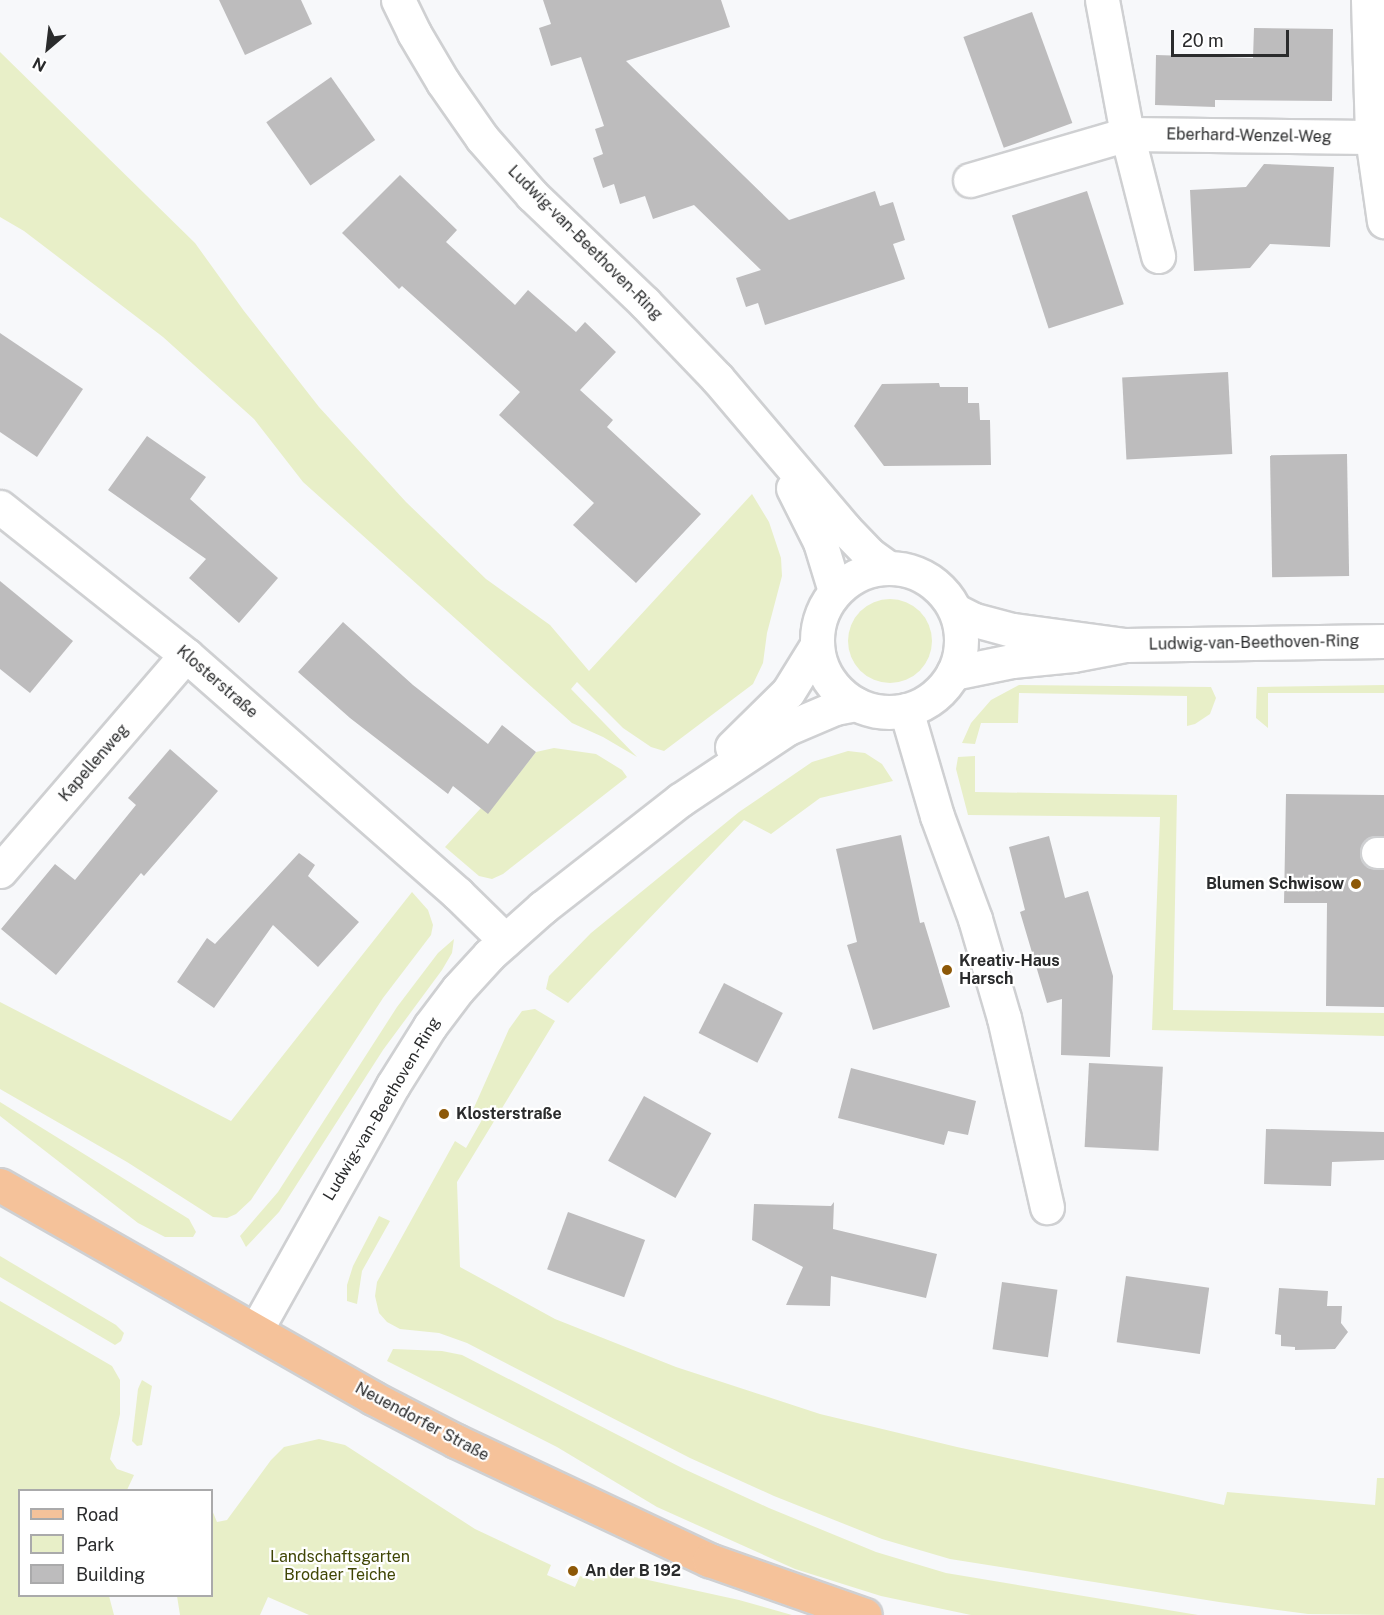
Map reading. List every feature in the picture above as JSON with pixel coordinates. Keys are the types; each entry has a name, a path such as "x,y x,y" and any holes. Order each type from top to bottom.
{"main road":[{"name":"Neuendorfer Straße","path":"0,1185 373,1398 578,1501 745,1575 865,1615"}],"street":[{"name":"Ludwig-van-Beethoven-Ring","path":"398,0 437,72 482,138 532,195 645,303 717,378 844,528 869,554 888,568"},
{"path":"1102,0 1127,134 1158,256"},
{"path":"1368,0 1372,137 1384,221"},
{"name":"Eberhard-Wenzel-Weg","path":"970,180 1127,134 1372,137"},
{"name":"Ludwig-van-Beethoven-Ring","path":"771,443 820,542 835,591"},
{"name":"Klosterstraße","path":"0,507 186,655 458,894 505,940"},
{"name":"Ludwig-van-Beethoven-Ring","path":"680,800 788,692 817,645 822,613 835,591 854,576 888,568 902,568 928,579 941,589 956,611 961,648 953,673 929,700 906,710 876,711 856,704 845,697 826,675 817,645"},
{"name":"Ludwig-van-Beethoven-Ring","path":"956,611 974,620 1012,630 1125,645 1384,641"},
{"name":"Ludwig-van-Beethoven-Ring","path":"953,673 1012,661 1073,655 1125,645"},
{"name":"Kapellenweg","path":"0,871 186,655"},
{"name":"Ludwig-van-Beethoven-Ring","path":"256,1330 353,1154 430,1026 458,989 505,940 543,907 680,800 788,728 835,708 856,704"},
{"path":"906,710 937,816 975,919 1004,1018 1047,1207"}],"green space":[{"path":"0,52 195,243 244,311 319,407 406,502 486,579 550,625 589,671 752,494 769,522 781,558 782,576 767,633 763,663 753,684 664,751 651,747 623,728 577,682 571,689 637,757 603,737 572,723 303,482 254,419 163,337 24,231 0,217"},
{"path":"890,599 906,602 920,611 929,625 932,641 929,657 920,671 906,680 890,683 874,680 860,671 851,657 848,641 851,625 860,611 874,602"},
{"path":"1019,685 1211,687 1216,698 1210,714 1195,724 1187,726 1187,696 1019,693 1018,723 981,723 975,744 962,743 971,723 991,700"},
{"path":"1384,685 1384,693 1268,693 1268,728 1256,718 1257,687"},
{"path":"554,748 596,754 622,770 627,777 503,874 492,879 479,876 445,847 481,808 488,813 536,752"},
{"path":"848,751 865,753 882,764 893,781 820,798 771,834 744,820 568,1003 546,989 549,976 591,933 739,812 812,762"},
{"path":"975,756 975,792 1177,795 1173,1010 1384,1013 1384,1036 1152,1030 1160,817 968,815 956,769 958,757"},
{"path":"412,892 428,910 433,925 431,935 383,998 251,1200 236,1214 227,1218 213,1217 127,1162 0,1089 0,1002 231,1121"},
{"path":"454,939 452,953 442,970 383,1050 279,1212 246,1247 240,1236 278,1192 397,1007 438,953"},
{"path":"535,1009 555,1021 457,1182 460,1267 555,1319 676,1367 820,1414 957,1447 1224,1505 1227,1492 1375,1505 1377,1478 1384,1478 1384,1615 1308,1614 950,1559 882,1539 774,1496 690,1458 467,1343 439,1333 400,1329 387,1322 379,1313 375,1296 377,1282 455,1141 466,1148 483,1118 472,1112 509,1029 522,1011"},
{"path":"0,1102 189,1219 196,1232 193,1237 165,1237 138,1223 0,1116"},
{"path":"379,1216 390,1221 362,1271 357,1304 347,1301 347,1285 353,1266"},
{"path":"0,1256 116,1325 124,1333 121,1341 115,1345 0,1277"},
{"path":"0,1301 112,1366 120,1380 120,1414 110,1459 117,1469 134,1475 127,1489 18,1489 18,1597 109,1597 114,1615 0,1615"},
{"path":"393,1349 442,1351 462,1355 684,1469 769,1508 876,1552 946,1573 1198,1615 971,1615 881,1596 795,1569 657,1507 557,1447 387,1361"},
{"path":"142,1380 152,1386 142,1445 137,1446 132,1441 138,1389"},
{"name":"Landschaftsgarten Brodaer Teiche","path":"319,1439 345,1445 475,1529 551,1565 547,1575 575,1587 580,1576 594,1581 598,1569 739,1600 792,1615 309,1615 268,1597 260,1615 180,1615 177,1597 213,1597 213,1512 217,1522 227,1520 271,1460 284,1447"}],"building":[{"path":"219,0 301,0 312,24 245,55"},
{"path":"543,0 721,0 730,27 626,61 789,220 875,191 880,206 893,202 905,240 893,244 905,279 765,325 758,303 746,307 736,278 761,270 694,205 653,219 645,196 620,204 614,184 603,188 593,158 603,154 595,129 604,126 581,57 551,66 539,28 551,24"},
{"path":"1032,12 1072,123 1004,148 963,37"},
{"path":"1254,28 1333,29 1332,101 1215,100 1215,107 1155,105 1156,55 1253,58"},
{"path":"331,77 375,140 310,185 266,122"},
{"path":"1264,164 1334,167 1330,247 1270,244 1250,268 1194,271 1190,190 1246,187"},
{"path":"400,175 457,230 446,242 515,305 528,290 576,332 585,322 616,352 580,390 613,420 607,427 701,514 636,583 573,525 594,503 499,415 520,392 402,286 399,289 342,233"},
{"path":"1087,191 1124,304 1049,329 1012,215"},
{"path":"0,333 83,389 37,457 0,432"},
{"path":"1228,372 1232,454 1126,459 1122,378"},
{"path":"939,383 940,387 968,387 968,403 979,403 980,420 990,420 991,465 884,466 854,426 882,384"},
{"path":"147,436 206,477 190,499 278,578 239,623 189,578 206,559 108,490"},
{"path":"1347,454 1349,576 1272,577 1270,455"},
{"path":"0,581 73,641 30,693 0,669"},
{"path":"343,622 413,685 488,744 502,725 536,752 488,814 453,786 448,794 350,718 298,672"},
{"path":"170,749 218,791 144,876 141,873 56,975 1,929 55,864 75,880 136,805 128,798"},
{"path":"1286,794 1384,795 1384,836 1368,838 1360,852 1362,861 1368,868 1384,870 1384,1007 1326,1006 1327,903 1284,903"},
{"path":"901,835 920,923 924,922 950,1007 873,1030 847,945 857,942 836,849"},
{"path":"1049,836 1065,898 1088,891 1113,976 1110,1057 1061,1055 1062,999 1047,1003 1020,912 1025,910 1009,847"},
{"path":"299,853 315,865 308,876 359,922 318,967 273,925 214,1008 177,982 207,938 215,944"},
{"path":"724,983 783,1013 757,1063 699,1033"},
{"path":"1089,1063 1163,1067 1159,1151 1085,1147"},
{"path":"851,1068 976,1101 968,1135 948,1131 944,1145 838,1118"},
{"path":"644,1096 711,1133 675,1198 608,1161"},
{"path":"1266,1129 1384,1132 1384,1160 1332,1162 1331,1186 1264,1184"},
{"path":"834,1202 833,1229 937,1254 926,1298 831,1276 830,1306 786,1305 803,1267 752,1240 754,1204 831,1206"},
{"path":"568,1212 645,1240 624,1297 547,1269"},
{"path":"1126,1276 1209,1288 1200,1354 1117,1342"},
{"path":"1002,1282 1057,1290 1048,1357 993,1349"},
{"path":"1279,1288 1328,1291 1327,1306 1342,1306 1341,1323 1348,1332 1335,1349 1295,1350 1295,1347 1281,1346 1281,1335 1275,1334"}],"place":[{"name":"Blumen Schwisow","path":"1356,884"},
{"name":"Kreativ-Haus Harsch","path":"947,970"},
{"name":"Klosterstraße","path":"444,1114"},
{"name":"An der B 192","path":"573,1571"}]}
